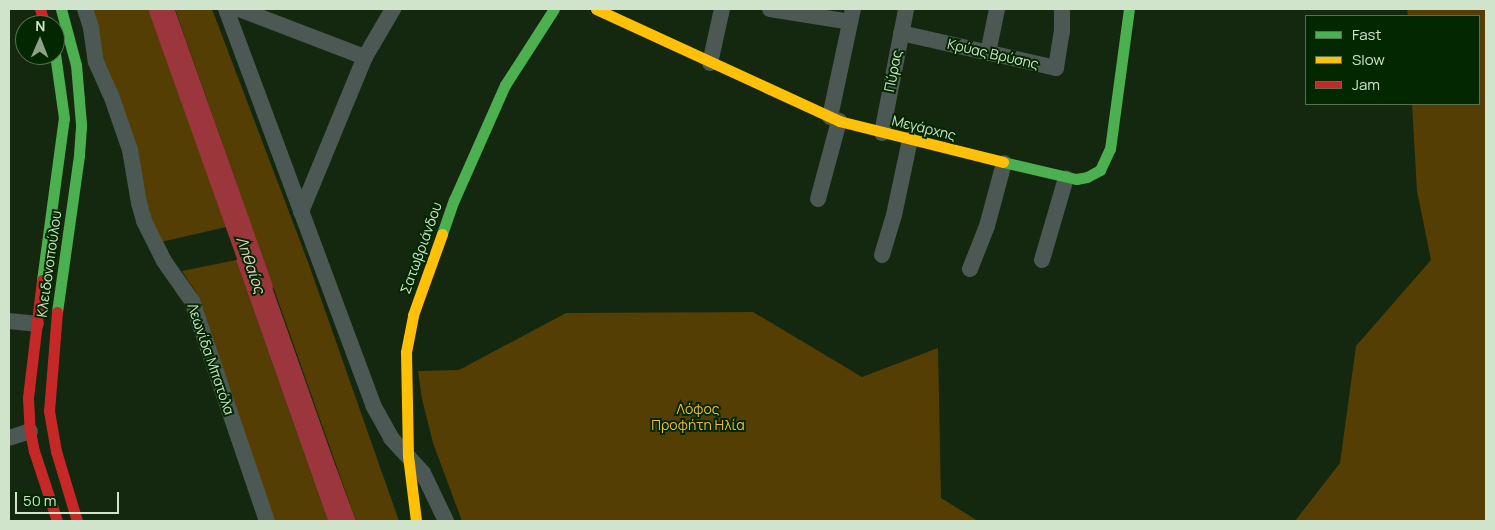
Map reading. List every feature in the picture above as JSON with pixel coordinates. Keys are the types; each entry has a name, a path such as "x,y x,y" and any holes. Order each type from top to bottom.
{"street":[{"name":"Κλειδονοπούλου","path":"61,9 76,65 80,131 52,350 49,411 56,451 78,521"},
{"name":"Λεωνίδα Μπατόλα","path":"85,9 92,28 96,62 111,95 130,150 139,203 144,220 164,261 192,301 267,521"},
{"path":"226,9 373,405 385,430 427,480 446,521"},
{"path":"239,9 365,56"},
{"path":"301,212 365,56 393,9"},
{"name":"Σατωβριάνδου","path":"416,521 408,456 406,352 413,315 454,200 486,125 505,85 554,9"},
{"name":"Μεγάρχης","path":"596,9 835,119 882,133 1066,178 1087,178 1100,170 1106,160 1114,131 1118,82 1129,9"},
{"path":"710,63 722,9"},
{"path":"770,9 851,15 835,119 818,199"},
{"name":"Πύρας","path":"882,133 906,9"},
{"path":"988,53 997,9"},
{"name":"Κρύας Βρύσης","path":"901,34 1056,68 1063,26 1062,9"},
{"name":"Κλειδονοπούλου","path":"57,65 64,118 47,257 36,324 28,398 30,431 57,521"},
{"path":"882,255 894,215 910,140"},
{"path":"970,269 987,226 1004,163"},
{"path":"1042,260 1066,178"},
{"path":"9,321 36,324"},
{"path":"9,438 30,431"}],"green space":[{"path":"89,9 149,9 196,136 226,227 161,242 149,222 103,67"},
{"path":"175,9 212,9 308,262 399,521 356,521"},
{"path":"1407,9 1486,9 1486,521 1295,521 1340,463 1356,346 1431,260 1417,191 1412,105 1480,105 1480,15 1408,15"},
{"path":"236,260 328,521 273,521 196,292 182,271"},
{"name":"Λόφος Προφήτη Ηλία","path":"753,312 862,377 938,348 941,498 978,521 462,521 433,443 422,399 418,371 459,370 566,313"}],"water":[{"name":"Ληθαίος","path":"260,253 356,521 328,521 236,260"}],"waterway":[{"name":"Ληθαίος","path":"161,9 260,287"}],"traffic: fast":[{"path":"57,312 79,155 81,124 76,65 61,9"},
{"path":"442,234 454,200 505,85 554,9"},
{"path":"1003,162 1076,179 1087,177 1100,170 1110,149 1129,9"},
{"path":"42,280 64,118 57,65"}],"traffic: slow":[{"path":"596,9 839,121 1003,162"},
{"path":"416,521 408,456 406,352 413,315 442,234"}],"traffic: jam":[{"path":"40,9 42,15"},
{"path":"42,280 28,398 30,431 34,451 57,521"},
{"path":"57,312 49,411 56,451 77,521"}]}
